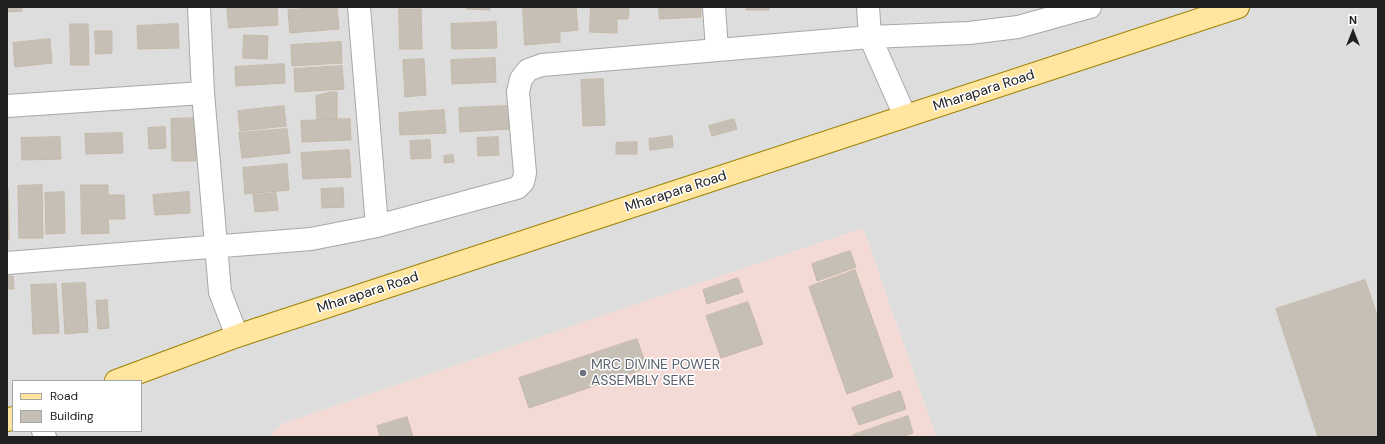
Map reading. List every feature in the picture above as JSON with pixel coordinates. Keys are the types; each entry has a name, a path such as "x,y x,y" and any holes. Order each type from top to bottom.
{"main road":[{"name":"Mharapara Road","path":"119,380 237,336 1238,7"}],"street":[{"path":"199,7 203,93 220,292 237,336"},
{"path":"359,7 377,226"},
{"path":"714,7 718,50"},
{"path":"868,7 870,37 905,116"},
{"path":"7,263 310,239 377,226 517,188 523,182 525,173 518,92 521,79 528,70 542,65 870,37 969,33 1018,27 1090,7"},
{"path":"7,106 203,93"}],"shaded area":[{"path":"7,7 1378,7 1378,437 936,437 863,228 282,424 268,437 7,437"},
{"path":"863,228 936,437 268,437 282,424"}],"building":[{"path":"7,7 22,7 22,11 7,12"},
{"path":"227,7 277,7 278,25 229,28"},
{"path":"337,7 339,29 290,33 288,10"},
{"path":"468,7 490,7 490,10 467,9"},
{"path":"523,7 576,7 578,30 560,32 560,42 525,45"},
{"path":"591,7 629,7 628,19 617,19 617,33 590,32"},
{"path":"659,7 701,7 701,17 660,19"},
{"path":"747,7 769,7 769,10 747,10"},
{"path":"399,9 421,9 422,49 400,49"},
{"path":"496,22 497,48 452,49 451,24"},
{"path":"70,24 88,24 89,65 71,65"},
{"path":"178,24 179,48 138,49 137,26"},
{"path":"95,31 112,31 112,53 96,54"},
{"path":"244,35 268,36 267,59 243,58"},
{"path":"50,39 52,63 15,67 13,43"},
{"path":"341,42 342,63 292,66 291,45"},
{"path":"495,58 496,82 452,84 451,60"},
{"path":"424,59 426,95 405,97 403,60"},
{"path":"284,64 285,83 236,86 235,67"},
{"path":"342,66 344,89 295,92 294,69"},
{"path":"603,79 605,125 583,126 581,80"},
{"path":"337,92 337,119 317,120 316,96"},
{"path":"284,106 286,126 240,131 238,111"},
{"path":"508,106 509,129 460,132 459,108"},
{"path":"444,110 446,133 400,135 399,113"},
{"path":"195,118 196,161 172,161 171,119"},
{"path":"350,119 351,140 302,142 301,121"},
{"path":"734,119 737,129 712,136 709,126"},
{"path":"165,127 166,148 149,149 148,128"},
{"path":"287,129 290,153 242,158 239,133"},
{"path":"122,133 123,153 86,154 85,134"},
{"path":"672,136 673,147 650,150 649,139"},
{"path":"60,137 61,159 22,160 21,138"},
{"path":"498,137 499,155 478,156 477,138"},
{"path":"430,140 431,158 411,159 410,141"},
{"path":"637,142 637,154 616,154 616,143"},
{"path":"349,150 351,177 303,179 301,153"},
{"path":"453,155 454,162 444,163 444,156"},
{"path":"287,164 289,190 245,194 243,168"},
{"path":"42,185 43,238 19,238 18,186"},
{"path":"81,185 108,185 108,195 124,195 125,219 108,219 109,233 82,234"},
{"path":"343,188 344,207 322,208 321,189"},
{"path":"8,189 9,240 7,240"},
{"path":"64,192 65,233 46,234 45,193"},
{"path":"189,192 190,213 155,215 153,195"},
{"path":"276,193 278,210 255,212 253,195"},
{"path":"850,251 856,267 817,281 812,264"},
{"path":"855,270 893,377 847,394 809,287"},
{"path":"7,276 13,276 14,289 7,289"},
{"path":"738,278 743,292 707,304 703,290"},
{"path":"1365,280 1378,318 1378,437 1318,437 1276,309"},
{"path":"85,283 88,332 65,334 62,284"},
{"path":"56,284 59,333 33,334 31,285"},
{"path":"107,300 109,328 98,329 96,301"},
{"path":"748,302 763,344 721,358 706,316"},
{"name":"MRC DIVINE POWER ASSEMBLY SEKE","path":"637,339 647,368 529,408 519,378"},
{"path":"900,391 906,409 859,425 852,408"},
{"path":"908,416 913,433 901,437 854,437 853,435"},
{"path":"407,417 413,437 380,437 377,426"}],"place":[{"name":"MRC DIVINE POWER ASSEMBLY SEKE","path":"583,373"}]}
